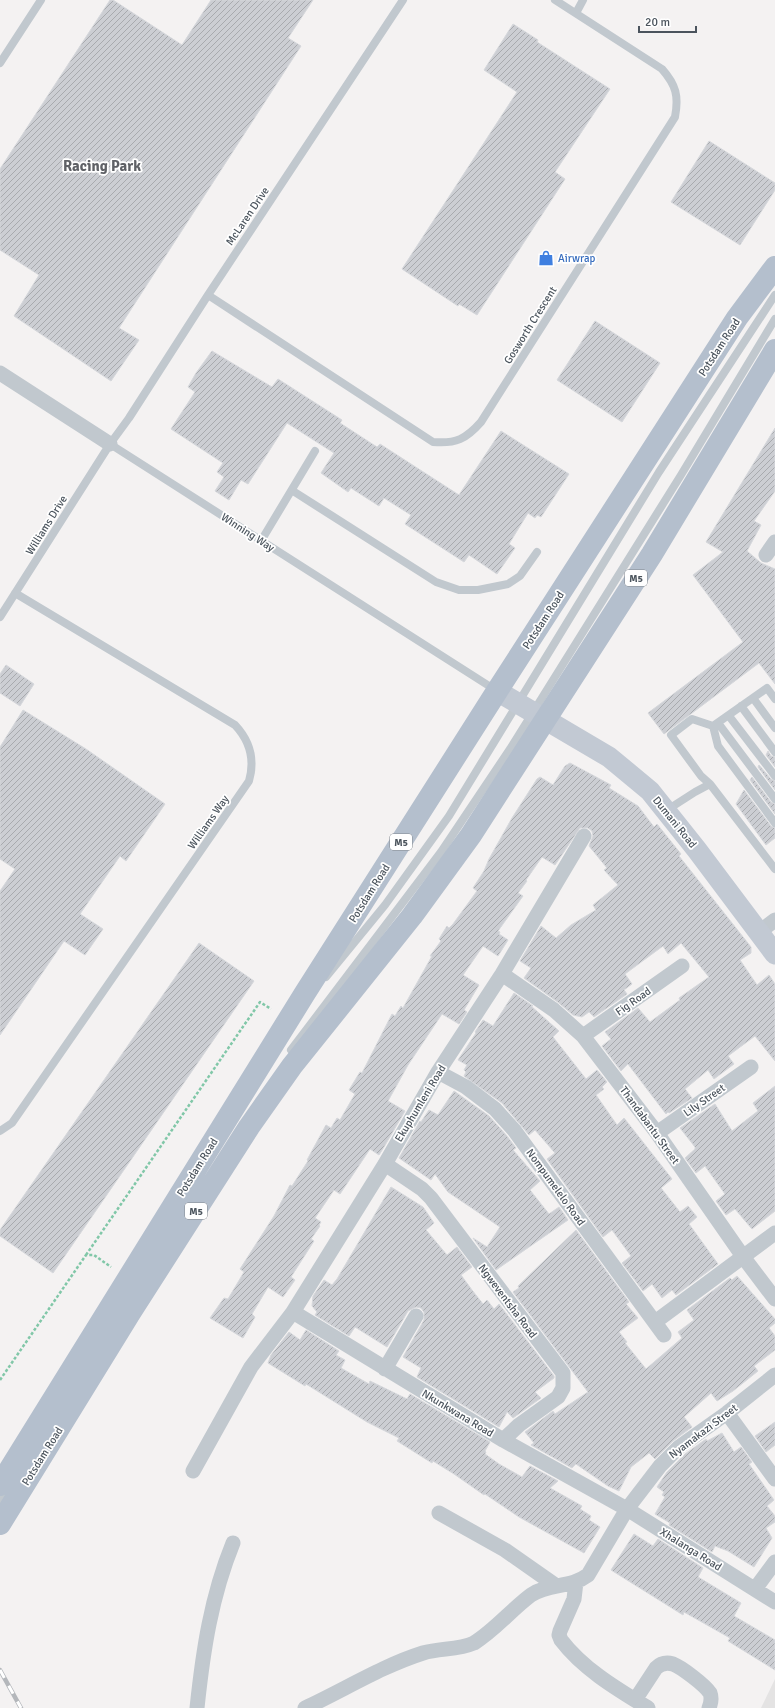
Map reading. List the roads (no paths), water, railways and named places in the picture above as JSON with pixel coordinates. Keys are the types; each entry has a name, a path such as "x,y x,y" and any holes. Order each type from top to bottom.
{"main road":[{"name":"Potsdam Road","path":"3,1498 305,993 737,318 775,267"},
{"name":"Potsdam Road","path":"3,1498 130,1313 250,1127 292,1066 412,916 471,835 531,712 652,554 775,350"}],"street":[{"name":"Winning Way","path":"0,373 110,444"},
{"path":"766,555 775,542"},
{"name":"Dumani Road","path":"497,691 609,757 650,791 667,810 775,954"},
{"name":"Ekuphumleni Road","path":"193,1471 251,1367 293,1312 385,1164 438,1072 502,974 584,836"},
{"path":"759,932 775,920"},
{"name":"Fig Road","path":"583,1036 682,966"},
{"name":"Thandabantu Street","path":"502,974 554,1010 583,1036 657,1133 744,1258 775,1299"},
{"name":"Lily Street","path":"657,1133 751,1067"},
{"name":"Nompumelelo Road","path":"438,1072 466,1088 495,1109 514,1130 664,1335"},
{"name":"Ngweventsha Road","path":"385,1164 422,1189 431,1198 563,1373 563,1388 558,1397 519,1425 503,1440"},
{"path":"655,1322 744,1258 775,1233"},
{"name":"Nkunkwana Road","path":"293,1312 503,1440 627,1509"},
{"path":"386,1369 416,1316"},
{"name":"Nyamakazi Street","path":"582,1578 627,1509 660,1466 679,1447 727,1413 775,1375"},
{"path":"727,1413 775,1479"},
{"name":"Xhalanga Road","path":"627,1509 775,1602"},
{"path":"439,1513 505,1550 555,1586"},
{"path":"198,1708 208,1625 224,1565 233,1543"},
{"path":"755,1589 775,1562"},
{"path":"305,1708 367,1677 408,1659 439,1649 464,1647 474,1643 530,1596 543,1589 582,1578"},
{"path":"582,1578 560,1631 559,1635 561,1640 590,1668 616,1689 648,1708"},
{"path":"635,1700 656,1668 660,1664 665,1663 674,1664 710,1693 711,1698 709,1708"}],"lane":[{"path":"0,63 41,0"},
{"name":"McLaren Drive","path":"110,444 129,418 208,295 403,0"},
{"name":"Gosworth Crescent","path":"208,295 433,442 446,444 458,441 471,434 481,422 675,117 678,103 676,90 671,79 662,69 555,0"},
{"path":"576,13 583,0"},
{"path":"305,993 326,977 385,905 449,816 531,712 659,472 775,295"},
{"path":"285,1060 312,1022 441,852 681,476 775,319"},
{"name":"Winning Way","path":"110,444 497,691"},
{"name":"Williams Drive","path":"0,617 110,444"},
{"path":"261,541 293,490 315,451"},
{"path":"293,490 436,582 459,590 478,590 508,584 520,576 538,552"},
{"name":"Williams Way","path":"0,1131 12,1123 249,781 252,765 249,746 235,725 15,593"},
{"path":"715,725 767,688 775,699"},
{"path":"753,698 775,728"},
{"path":"741,706 775,752"},
{"path":"729,716 775,776"},
{"path":"775,799 715,725 692,719 671,735 701,776 710,784 775,869"},
{"path":"715,725 718,746 775,823"},
{"path":"667,810 710,784"}],"railway":[{"path":"0,1670 21,1708"}],"place":[{"name":"Airwrap","path":"546,258"}],"district":[{"name":"Racing Park","path":"102,166"}]}
